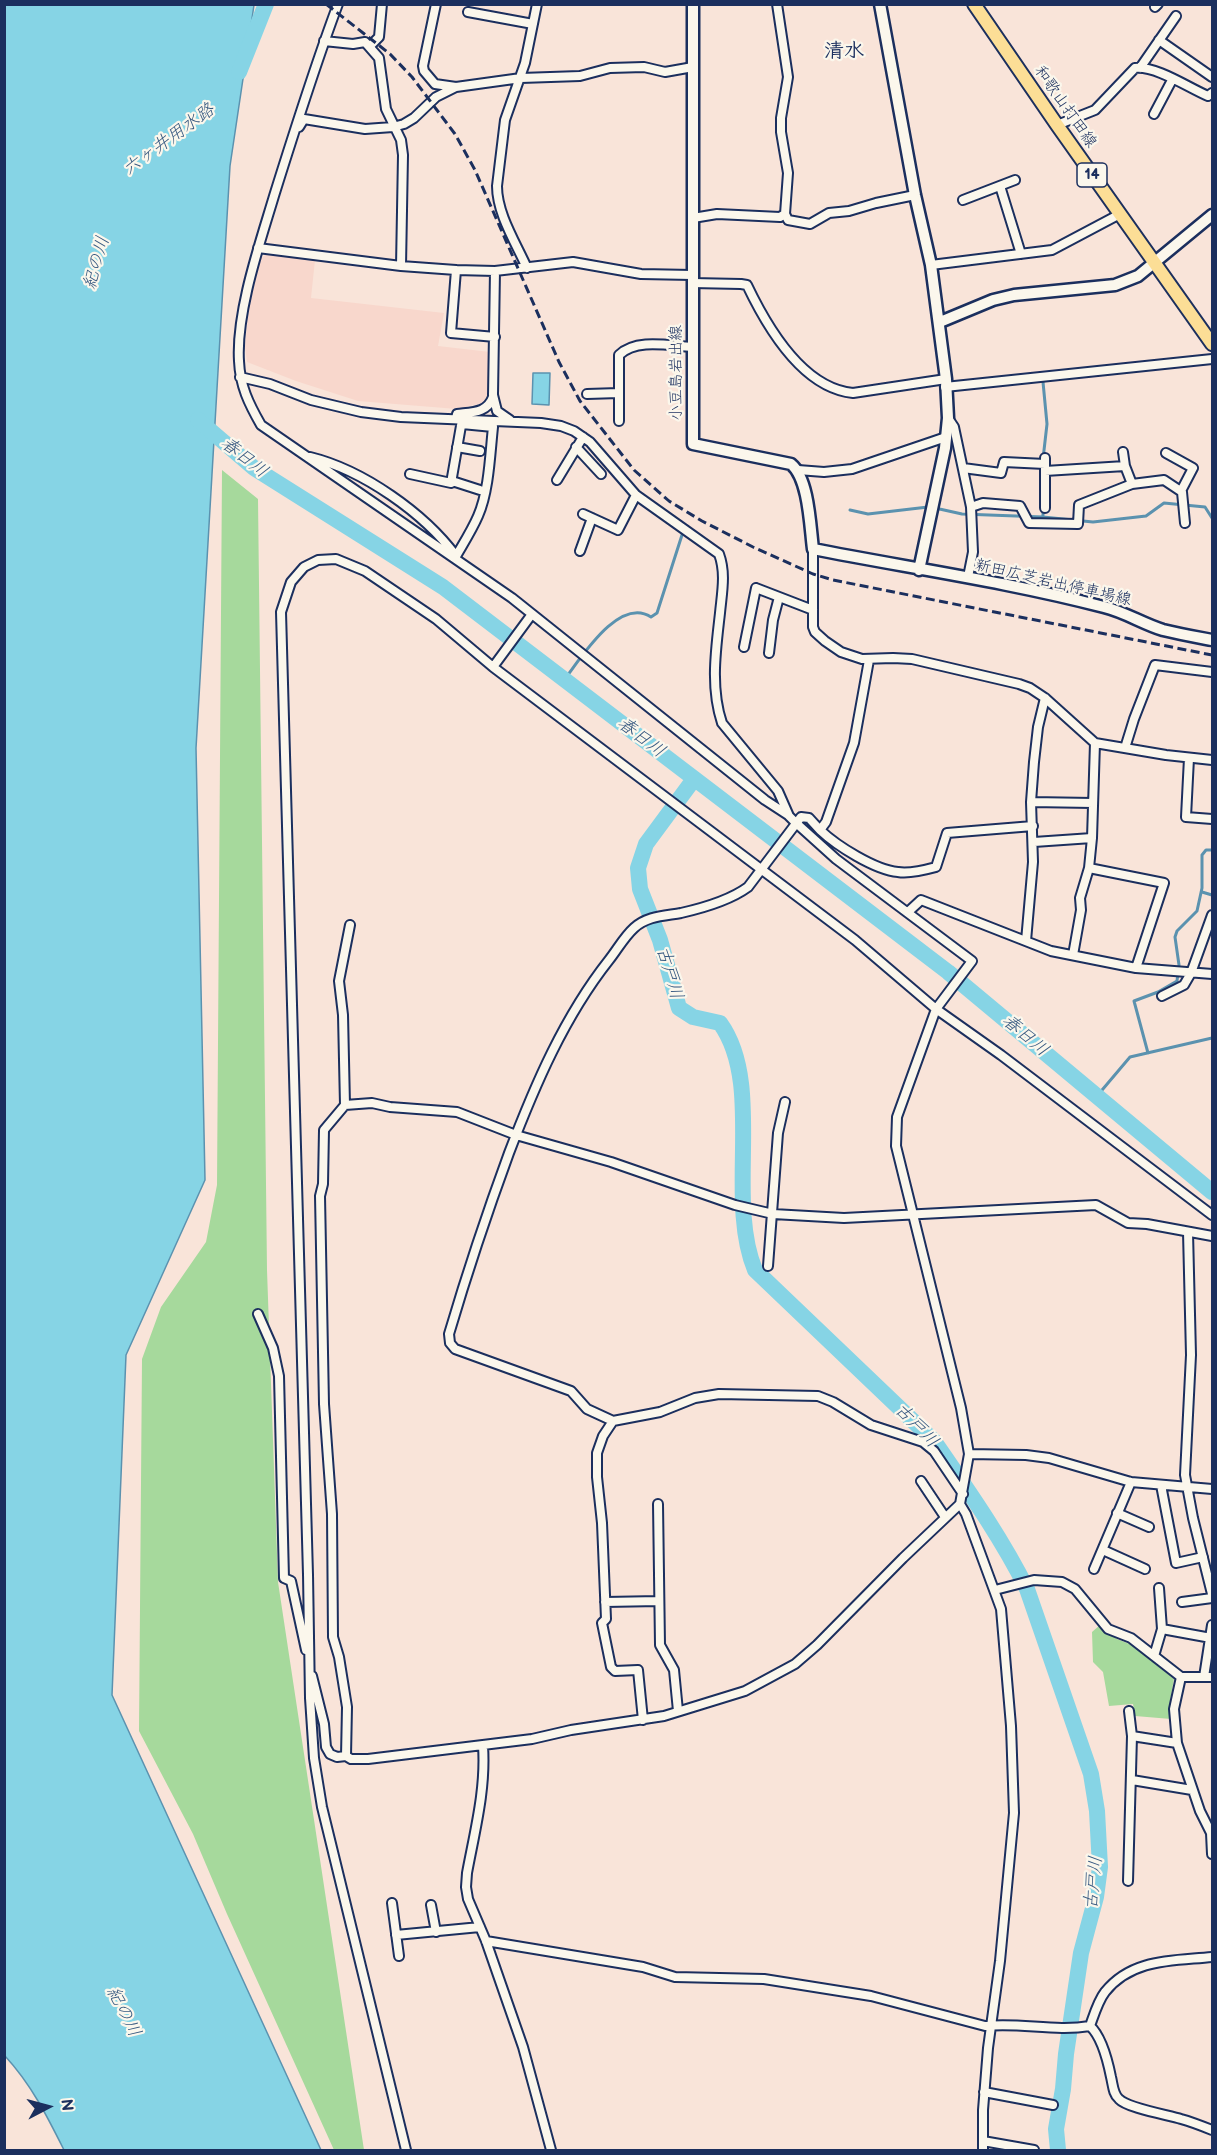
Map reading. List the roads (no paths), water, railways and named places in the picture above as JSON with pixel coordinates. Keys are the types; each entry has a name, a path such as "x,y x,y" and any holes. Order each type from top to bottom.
{"main road":[{"name":"小豆島岩出線","path":"693,4 693,444 791,464 798,470"},
{"path":"798,470 808,505 813,549 919,570 946,437 948,418 946,383 931,265 915,195 880,4"},
{"name":"和歌山打田線","path":"974,4 1212,344"},
{"path":"939,322 993,300 1115,285 1138,276 1212,215"},
{"name":"新田広芝岩出停車場線","path":"919,570 1104,607 1127,614 1163,630 1212,640"}],"street":[{"path":"258,1314 273,1348 279,1376 284,1578 291,1581 324,1724 326,1747 330,1754 337,1757 368,1759 483,1746 644,1720 745,1691 795,1664 817,1645 960,1504 963,1494 969,1454 961,1408 896,1146 897,1117 936,1009 972,961 836,859 532,614 456,557 261,425 246,400 240,376 240,334 258,248 338,4"},
{"path":"370,46 379,37 382,4"},
{"path":"436,4 423,66 424,71 435,84 456,87 520,78 580,76 610,68 644,67 665,72 693,67"},
{"path":"527,268 497,197 505,120 520,78 537,4"},
{"path":"777,4 788,76 781,118 788,173 785,214 788,220 810,224 830,213 849,211 915,195"},
{"path":"468,12 532,24"},
{"path":"1140,68 1176,16"},
{"path":"1159,40 1212,77"},
{"path":"324,41 352,44 365,42 379,58 386,109 401,140 403,155 401,266"},
{"path":"1057,125 1095,110 1135,68 1147,67 1208,96 1212,93"},
{"path":"1154,114 1172,80"},
{"path":"294,133 298,131 304,119 365,129 404,124 436,97 456,87"},
{"path":"963,200 1015,180"},
{"path":"999,186 1021,254"},
{"path":"693,218 717,214 780,217 785,214"},
{"path":"931,265 1052,250 1120,214"},
{"path":"258,248 401,266 456,270 495,271 573,262 641,274 747,285 783,346 810,375 838,391 853,393 1212,359"},
{"path":"456,270 451,333 495,337"},
{"path":"452,481 460,421 457,414 484,409 490,405 493,395 495,271"},
{"path":"619,421 619,355 627,348 640,345 692,347"},
{"path":"240,376 270,384 311,400 361,412 401,417 460,421 511,421 561,426 574,431 590,442 636,495 719,554 724,577 715,668 718,710 722,723 777,791 792,823"},
{"path":"586,394 619,393"},
{"path":"493,395 497,411 511,421"},
{"path":"948,418 954,428 970,507 973,552 968,578"},
{"path":"456,557 481,507 488,473 493,427 460,421"},
{"path":"558,480 583,437"},
{"path":"798,470 824,472 852,469 946,437"},
{"path":"458,447 480,451"},
{"path":"576,447 601,474"},
{"path":"1123,452 1125,466 1132,484"},
{"path":"1166,453 1193,468 1181,491 1185,523"},
{"path":"303,455 321,460 367,480 433,529 456,557"},
{"path":"963,468 1001,473 1004,462 1125,466"},
{"path":"1045,464 1045,508"},
{"path":"410,474 451,483 452,481 480,490"},
{"path":"970,507 983,503 1020,506 1029,523 1078,524 1079,505 1132,484 1164,480 1181,491"},
{"path":"583,514 618,530 636,495"},
{"path":"580,551 592,518"},
{"path":"813,549 815,632 841,652 868,660 912,659 1019,684 1045,698 1095,743 1212,760"},
{"path":"406,2151 322,1807 314,1758 309,1663 281,623 281,612 291,582 304,567 318,560 336,559 364,571 436,619 493,667 763,867 855,940 936,1009 1020,1069 1212,1215"},
{"path":"744,647 756,588 813,610"},
{"path":"769,653 773,620 779,597"},
{"path":"493,667 532,614"},
{"path":"820,830 826,822 854,743 868,660"},
{"path":"1125,748 1155,665 1212,672"},
{"path":"1026,941 1034,842 1031,802 1038,728 1045,698"},
{"path":"1073,955 1081,910 1080,898 1089,868 1095,743"},
{"path":"1189,758 1186,817 1212,819"},
{"path":"1031,802 1093,803"},
{"path":"963,1494 934,1451 923,1442 871,1425 833,1402 818,1396 719,1394 695,1398 660,1413 613,1421 587,1409 571,1390 455,1349 450,1343 449,1334 485,1218 532,1094 564,1028 591,982 633,928 661,915 688,911 738,894 748,887 792,823 801,817 808,818 847,851 898,873 936,867 946,834 1032,826"},
{"path":"1034,842 1092,838"},
{"path":"1089,868 1164,883 1136,968"},
{"path":"908,912 921,900 1051,951 1136,968 1212,974"},
{"path":"1162,996 1184,985 1191,974 1212,915"},
{"path":"346,1756 347,1707 339,1657 333,1637 332,1514 324,1404 320,1196 323,1184 324,1130 345,1105 343,1015 339,981 350,925"},
{"path":"768,1266 778,1133 785,1102"},
{"path":"345,1105 372,1103 390,1107 457,1112 516,1135 611,1162 735,1205 773,1214 844,1218 1096,1205 1128,1223 1148,1224 1212,1236"},
{"path":"1182,1602 1212,1596 1186,1487 1191,1355 1188,1232"},
{"path":"613,1421 603,1436 597,1453 606,1619 602,1623 611,1667 615,1671 638,1670 644,1720"},
{"path":"969,1454 1026,1455 1049,1458 1131,1482 1212,1489"},
{"path":"921,1481 945,1517"},
{"path":"1094,1569 1131,1482"},
{"path":"1161,1485 1176,1563 1203,1557"},
{"path":"658,1504 660,1645 674,1670 678,1711"},
{"path":"960,1504 966,1514 1001,1609 1011,1726 1014,1813 984,2092 983,2151"},
{"path":"1117,1513 1149,1527"},
{"path":"1102,1550 1145,1569"},
{"path":"995,1590 1034,1580 1062,1582 1075,1589 1108,1629 1131,1638 1181,1677 1208,1677 1212,1630 1162,1629"},
{"path":"1154,1656 1162,1629 1159,1588"},
{"path":"605,1602 659,1601"},
{"path":"1181,1677 1174,1709 1177,1743 1192,1790 1211,1833 1212,1854"},
{"path":"1128,1881 1132,1780 1132,1736 1129,1711"},
{"path":"1132,1736 1177,1743"},
{"path":"483,1746 485,1771 483,1792 467,1873 468,1899 486,1941 523,2047 551,2151"},
{"path":"1132,1780 1192,1790"},
{"path":"392,1903 399,1956"},
{"path":"432,1905 436,1932"},
{"path":"396,1935 480,1927"},
{"path":"486,1941 643,1967 675,1977 764,1979 871,1996 976,2025 1076,2028 1090,2026 1095,2030 1102,2046 1114,2092 1119,2100 1212,2130"},
{"path":"1090,2026 1105,1992 1126,1973 1145,1964 1212,1957"},
{"path":"984,2092 1053,2105"},
{"path":"983,2141 1032,2150"}],"water":[{"name":"紀の川","path":"5,4 254,5 230,166 196,748 205,1180 126,1355 112,1695 321,2150 64,2150 31,2089 5,2056"},
{"path":"533,373 550,373 549,405 532,404"}],"waterway":[{"name":"六ヶ井用水路","path":"239,72 266,4"},
{"path":"1043,382 1047,424 1043,459"},
{"name":"春日川","path":"198,420 254,468 443,587 948,972 1212,1192"},
{"path":"1041,474 1041,488"},
{"path":"1043,517 1093,522 1146,516 1164,503 1205,507 1212,518"},
{"path":"850,510 868,514 928,507"},
{"path":"935,508 962,514 1043,517 1043,507"},
{"path":"564,680 602,632 614,622 626,615 639,613 651,617 657,613 682,535"},
{"name":"古戸川","path":"694,779 646,844 638,868 640,889 660,940 679,1008 693,1017 720,1023 733,1048 740,1078 743,1109 743,1210 747,1241 755,1270 934,1441 971,1495 1027,1589 1091,1774 1097,1811 1100,1867 1096,1897 1081,1953 1066,2054 1056,2129 1058,2150"},
{"path":"1148,1053 1134,1001 1158,992 1177,981 1179,965 1175,937 1177,931 1197,911 1202,888 1202,855 1206,850 1212,850"},
{"path":"1202,892 1212,895"},
{"path":"1097,1096 1130,1057 1212,1038"}],"railway":[{"path":"326,4 390,54 412,77 455,134 475,170 559,362 580,401 634,470 669,501 753,547 813,574 833,580 1212,655"}],"district":[{"name":"清水","path":"844,52"}]}
